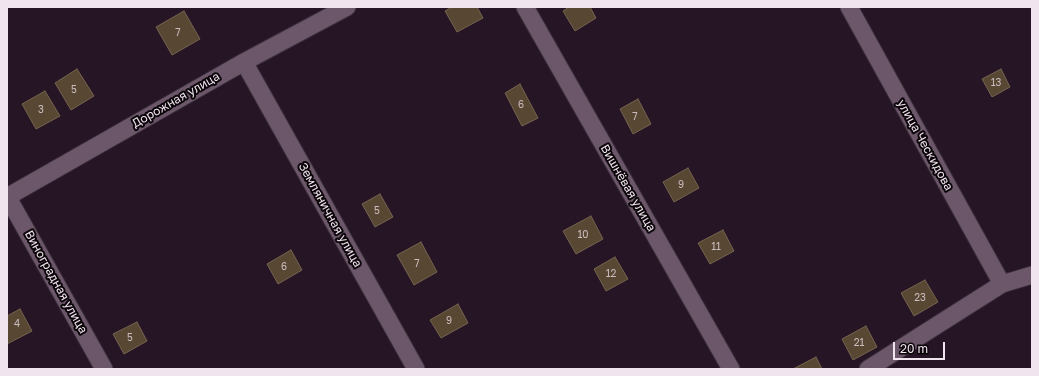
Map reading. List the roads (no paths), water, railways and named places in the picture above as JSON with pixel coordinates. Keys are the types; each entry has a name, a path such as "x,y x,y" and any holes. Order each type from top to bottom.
{"street":[{"name":"Дорожная улица","path":"7,197 244,62 347,7"},
{"name":"Вишнёвая улица","path":"525,7 731,369"},
{"name":"улица Ческидова","path":"849,7 1002,284"},
{"name":"Земляничная улица","path":"244,62 416,369"},
{"name":"Виноградная улица","path":"7,197 104,369"},
{"path":"868,369 1002,284 1032,275"}]}
